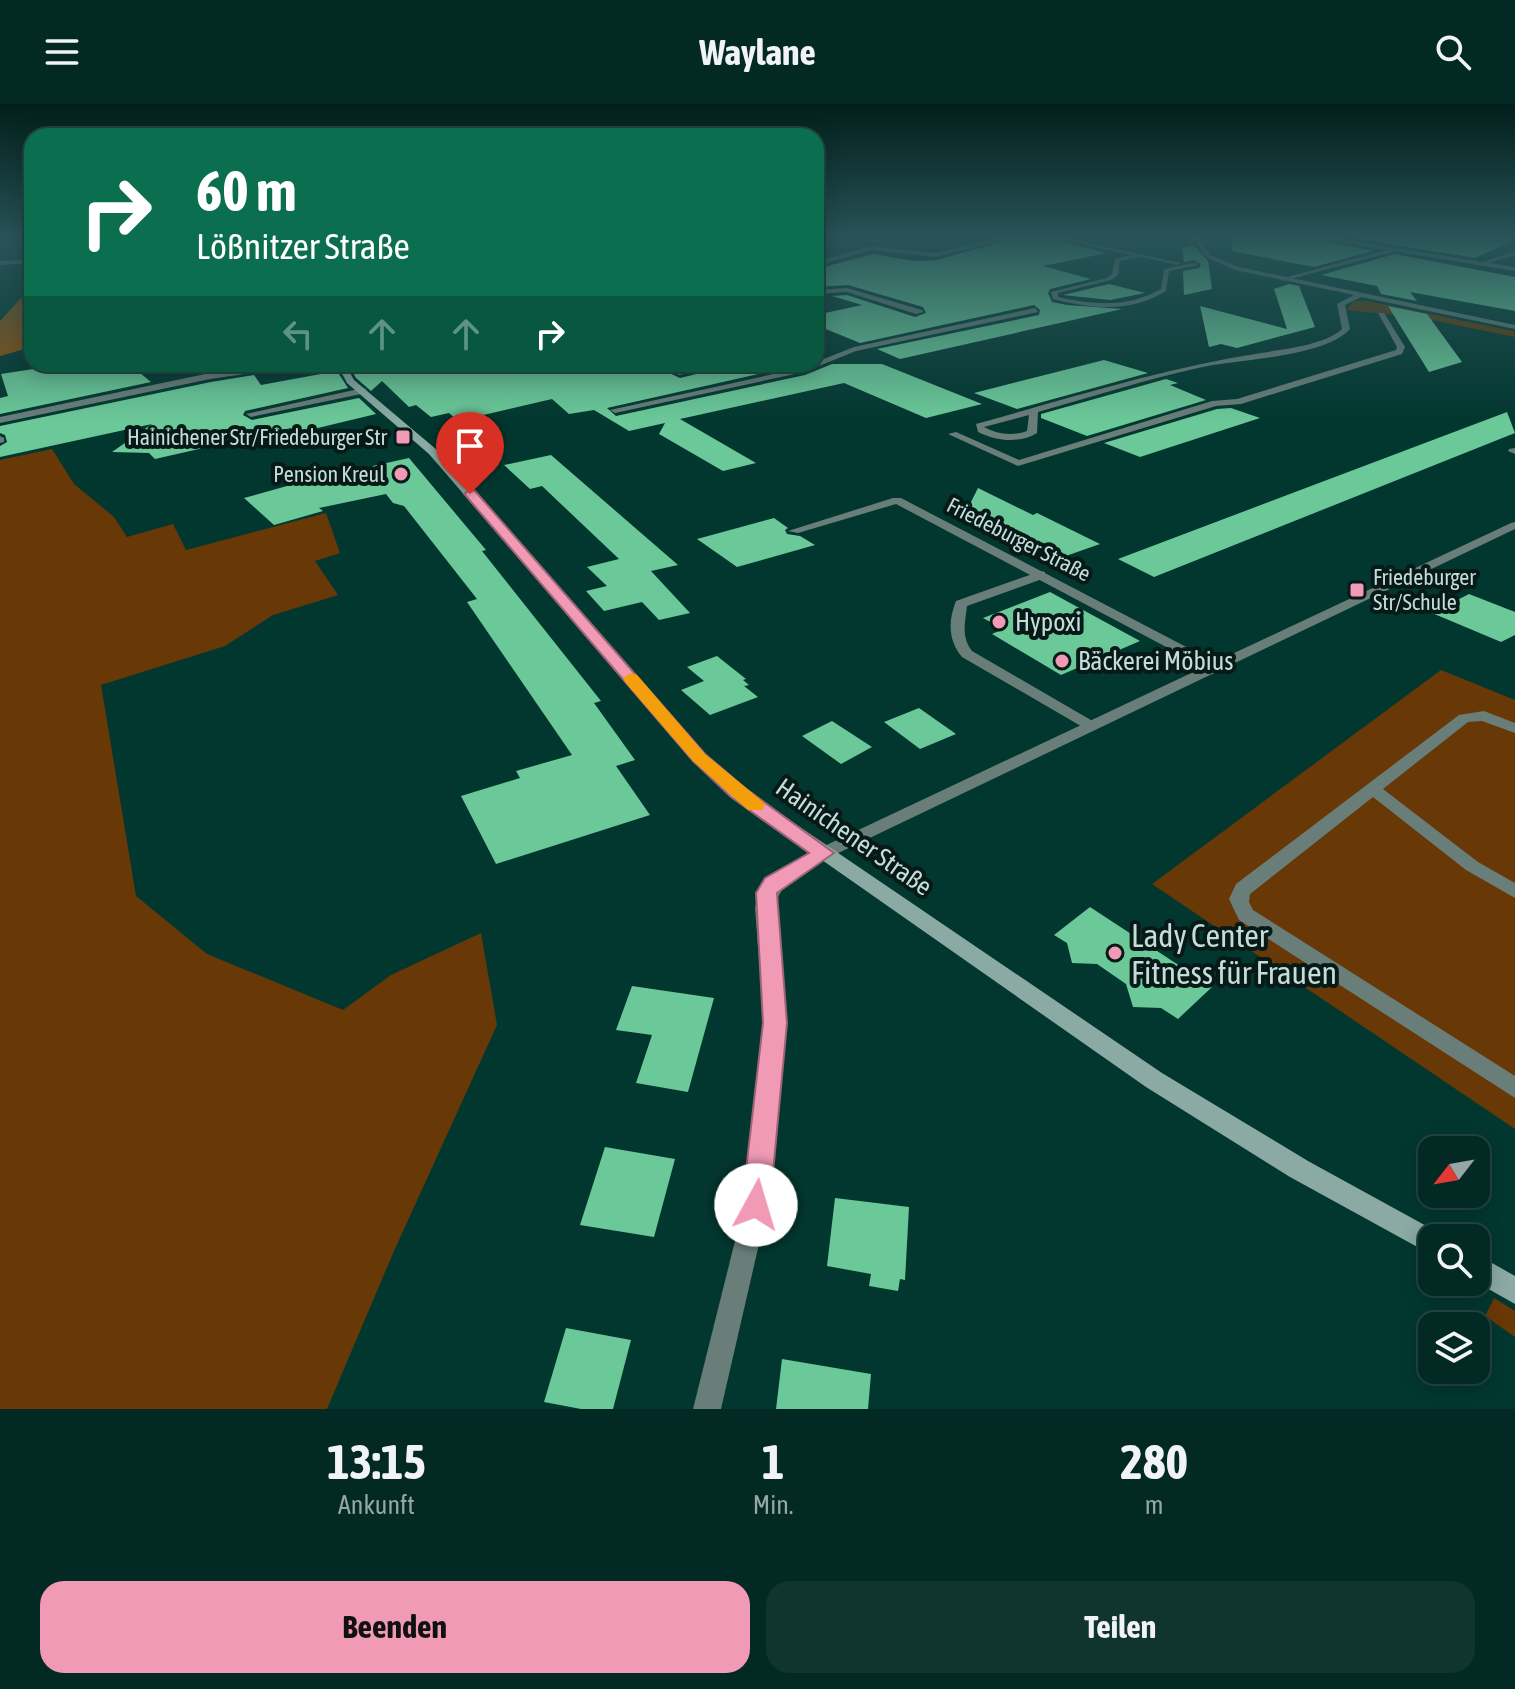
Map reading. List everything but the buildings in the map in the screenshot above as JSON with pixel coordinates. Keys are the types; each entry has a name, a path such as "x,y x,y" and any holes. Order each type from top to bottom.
{"main road":[{"name":"Hainichener Straße","path":"342,372 433,452 699,757 738,793 1154,1080 1299,1169 1418,1235"},
{"path":"1490,1276 1515,1291"}],"street":[{"path":"876,299 919,312"},
{"path":"1059,299 1090,306 1110,306 1143,299"},
{"path":"980,429 979,426 985,423 1198,365 1251,358 1319,343 1340,335 1346,329 1341,304 1352,299"},
{"path":"1379,299 1515,327"},
{"path":"824,360 854,349 1035,310"},
{"path":"1034,411 1032,433 1027,436 995,435 980,429 953,434 1018,463 1215,403 1238,402 1399,352 1401,347 1381,315"},
{"path":"0,420 242,372"},
{"path":"615,410 795,372"},
{"path":"251,414 363,391"},
{"name":"Friedeburger Straße","path":"794,531 897,500 1216,668"},
{"path":"707,1409 756,1205 775,1023 766,893 773,883 824,853 1515,525"},
{"path":"1041,575 961,604 955,633 957,644 967,654 1091,726"},
{"path":"1515,728 1484,716 1464,718 1240,892 1240,906 1246,915 1515,1088"},
{"path":"1373,789 1472,866 1515,891"}],"shaded area":[{"path":"20,299 24,299 24,349 0,356 0,321"},
{"path":"1354,301 1367,301 1513,331 1515,337 1422,318 1346,310"},
{"path":"52,449 74,484 114,517 127,537 173,524 186,550 326,513 340,553 315,561 338,595 273,615 225,646 101,685 136,896 207,954 343,1010 391,975 481,933 497,1025 394,1251 327,1409 0,1409 0,460"},
{"path":"1441,670 1515,700 1515,1129 1152,884"},
{"path":"1494,1298 1515,1311 1515,1337 1490,1320 1490,1312 1487,1312"}],"slow traffic":[{"path":"631,678 699,757 755,805"}],"place":[{"name":"Hainichener Str/Friedeburger Str","path":"403,437"},
{"name":"Pension Kreul","path":"401,474"},
{"name":"Friedeburger Str/Schule","path":"1357,590"},
{"name":"Hypoxi","path":"999,622"},
{"name":"Bäckerei Möbius","path":"1062,661"},
{"name":"Lady Center Fitness für Frauen","path":"1115,953"}],"route":[{"path":"470,494 699,757 738,793 824,853 773,883 766,893 775,1023 756,1205"}]}
